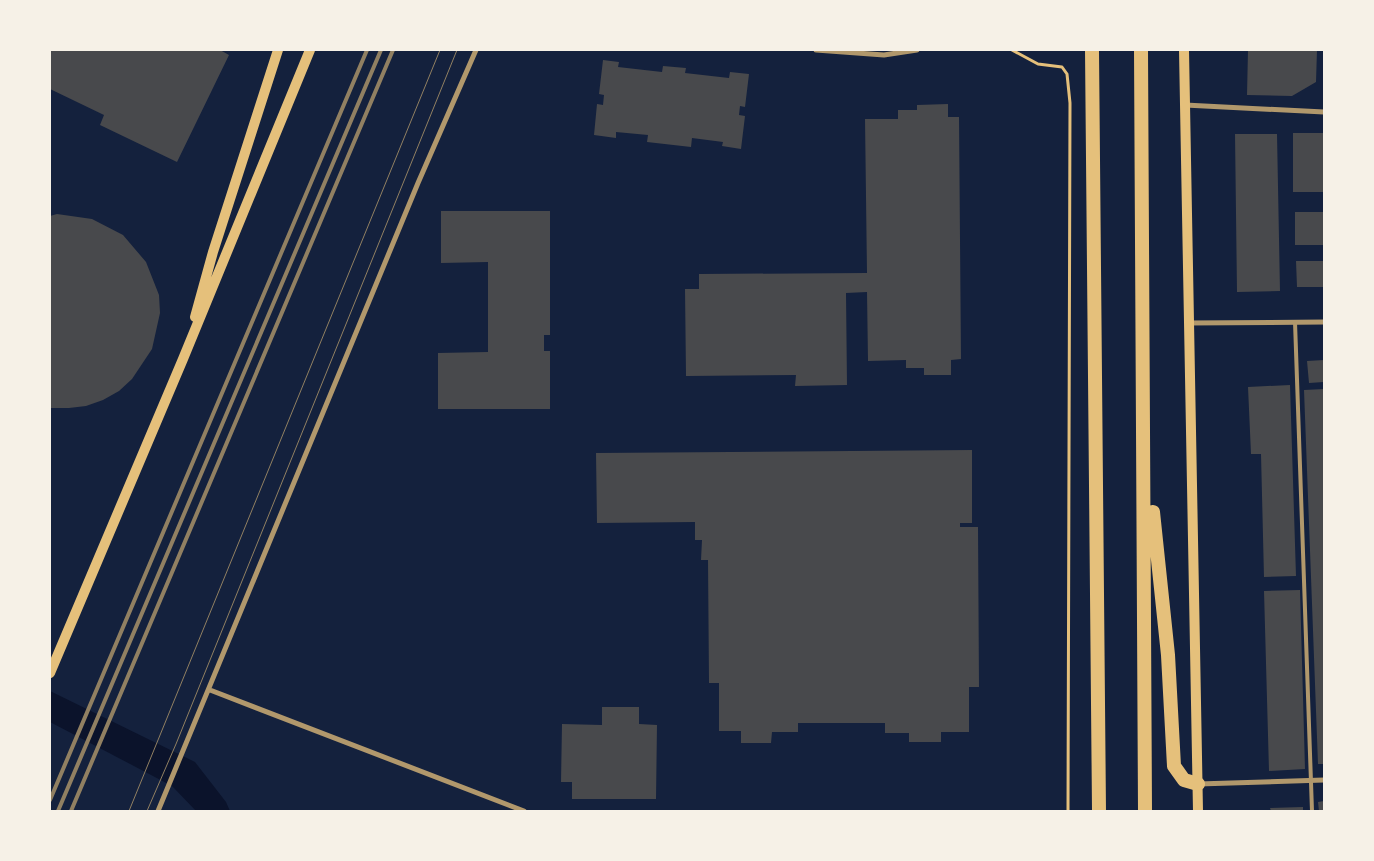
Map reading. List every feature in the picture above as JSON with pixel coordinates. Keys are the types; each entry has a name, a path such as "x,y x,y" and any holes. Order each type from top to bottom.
{"highway":[{"path":"1083,50 1092,97"},
{"path":"1092,50 1099,811"},
{"path":"1141,50 1145,442 1145,811"},
{"path":"1145,442 1168,656 1174,766 1184,780 1198,784"}],"main road":[{"path":"183,359 213,252 278,50"},
{"path":"50,673 183,359 310,50"},
{"path":"1184,50 1198,811"}],"street":[{"path":"158,811 210,690 418,183 476,50"},
{"path":"816,50 884,55 917,50"},
{"path":"1184,105 1324,112"},
{"path":"1188,323 1324,322"},
{"path":"210,690 524,811"},
{"path":"1198,784 1324,780"}],"lane":[{"path":"1295,322 1312,811"}],"path":[{"path":"1012,50 1038,64 1062,67 1067,74 1070,103 1068,811"}],"water":[{"path":"50,691 195,762 226,802 230,811 196,811 172,786 50,722"}],"building":[{"path":"50,50 220,50 229,55 177,162 100,125 104,115 50,89"},
{"path":"1248,50 1317,50 1316,82 1292,96 1247,95"},
{"path":"603,60 619,62 618,67 662,72 663,66 686,68 685,73 729,78 730,72 749,74 745,107 740,106 739,115 745,116 741,149 722,146 723,142 692,138 691,147 647,142 648,135 616,132 616,138 594,135 597,104 603,105 604,95 599,94"},
{"path":"948,104 948,117 959,117 961,359 951,360 951,375 924,375 924,368 906,368 906,360 868,361 867,292 846,293 847,385 795,386 796,375 686,376 685,289 699,289 699,274 867,273 865,119 898,119 898,110 917,110 917,105"},
{"path":"1293,133 1324,133 1324,192 1293,192"},
{"path":"1235,134 1277,134 1280,291 1237,292"},
{"path":"441,211 550,211 550,335 544,335 544,351 550,351 550,409 438,409 438,353 488,352 488,262 441,263"},
{"path":"1295,212 1324,212 1324,245 1295,245"},
{"path":"57,214 92,219 123,235 146,262 159,295 160,313 152,349 132,379 119,391 103,400 86,406 69,408 50,408 50,216"},
{"path":"1296,261 1324,261 1324,287 1297,287"},
{"path":"1324,360 1324,382 1309,383 1307,361"},
{"path":"1290,385 1296,576 1264,577 1261,454 1251,454 1248,387"},
{"path":"1324,389 1324,764 1318,764 1304,390"},
{"path":"972,450 972,523 960,523 960,527 978,527 979,687 969,687 969,732 941,732 941,742 909,742 909,733 885,733 885,723 798,723 798,732 772,732 771,743 741,743 741,731 719,731 719,683 709,683 708,560 701,560 702,540 695,540 695,522 597,523 596,453"},
{"path":"1300,590 1305,769 1269,771 1264,591"},
{"path":"602,707 639,707 639,724 657,725 656,799 572,799 572,782 561,782 562,724 602,725"},
{"path":"1324,801 1324,811 1319,811 1318,802"},
{"path":"1303,807 1303,811 1271,811 1270,808"}],"tram line":[{"path":"129,811 440,50"},
{"path":"147,811 176,744 457,50"}],"railway":[{"path":"50,800 367,50"},
{"path":"58,811 381,50"},
{"path":"71,811 393,50"}]}
